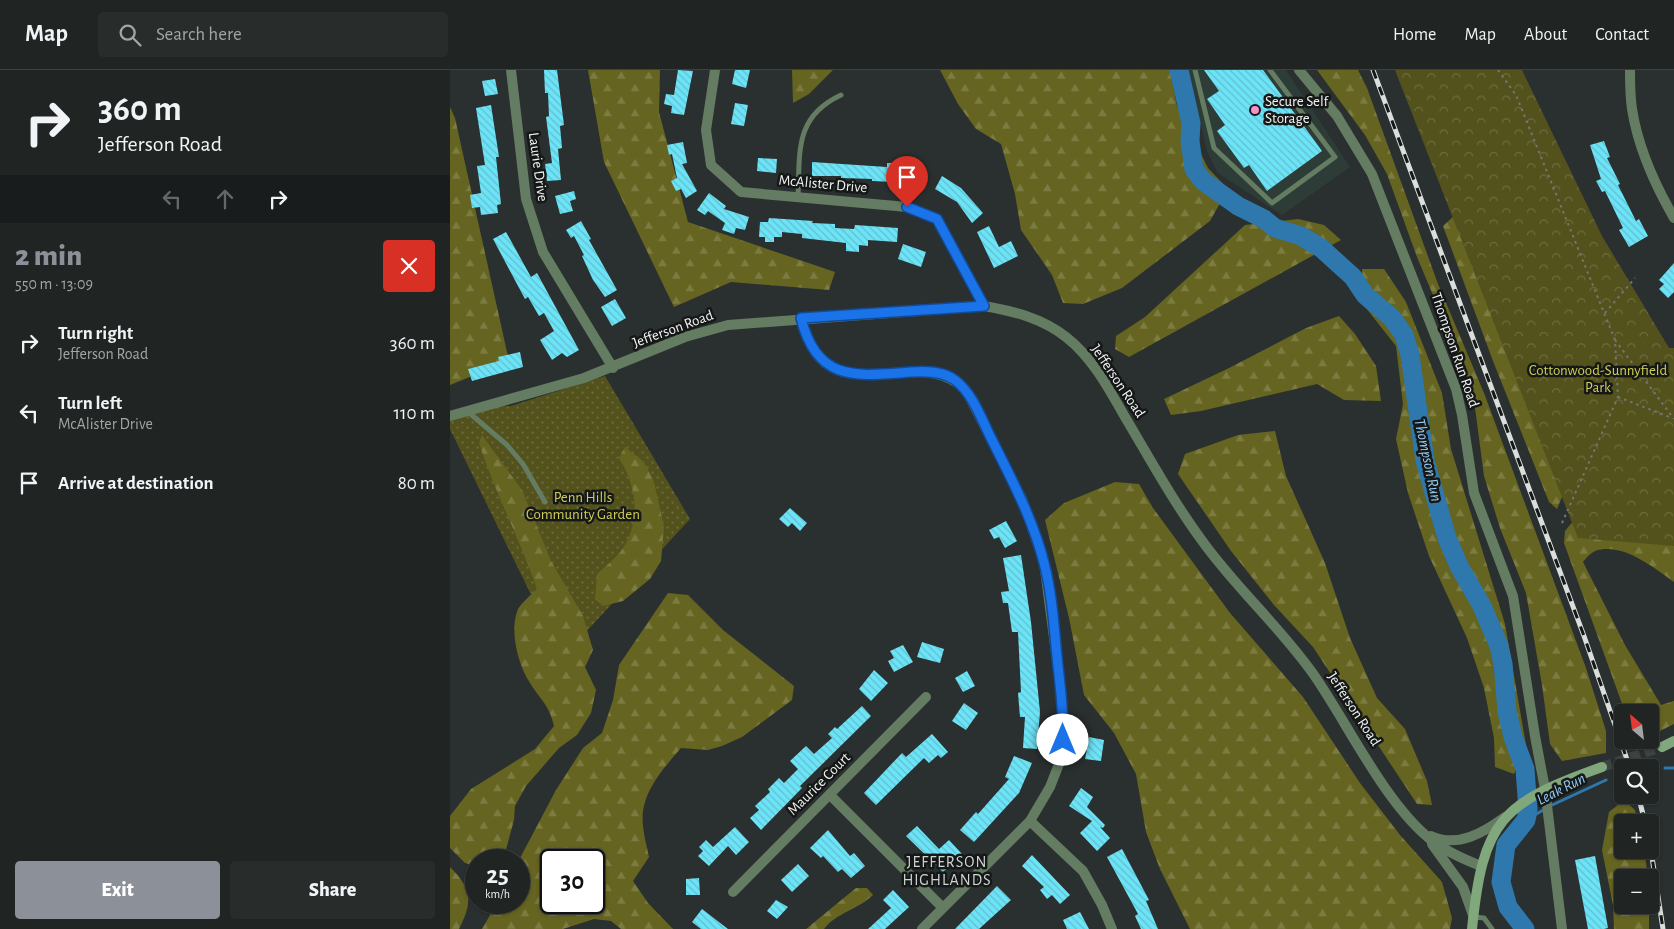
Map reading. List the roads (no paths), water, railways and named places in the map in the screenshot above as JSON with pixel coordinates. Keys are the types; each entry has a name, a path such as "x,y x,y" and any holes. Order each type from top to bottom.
{"main road":[{"path":"1662,746 1674,741"},
{"path":"1472,929 1481,866 1494,831 1518,805 1533,795 1546,793 1602,767"}],"street":[{"name":"Laurie Drive","path":"511,70 526,199 543,252 613,368"},
{"name":"McAlister Drive","path":"715,70 706,130 711,165 741,192 907,207 937,219 984,306"},
{"name":"Thompson Run Road","path":"1300,70 1337,116 1372,174 1456,389 1474,493 1513,596 1546,793 1562,929"},
{"path":"1630,70 1632,108 1638,135 1650,171 1674,218"},
{"name":"Jefferson Road","path":"450,416 524,397 613,368 706,330 728,325 801,318 984,306 1010,310 1050,326 1066,337 1090,363 1108,388 1187,521 1221,565 1314,674 1385,786 1422,832 1441,847 1481,866"},
{"path":"801,318 812,348 824,362 841,371 861,375 931,372 955,380 970,396 1022,499 1048,580 1064,729 1062,754 1055,776 1046,797 1030,821 922,929"},
{"name":"Maurice Court","path":"733,892 926,697"},
{"path":"830,795 943,908"},
{"path":"1422,832 1435,837 1456,840 1481,834 1506,817"},
{"path":"1030,821 1083,871 1102,905 1112,929"},
{"path":"1422,832 1463,887 1474,917"}],"lane":[{"path":"1195,70 1214,148 1272,203 1335,157 1270,70"},
{"path":"798,197 804,130 812,114 824,103 841,95"},
{"path":"467,411 507,445 523,464 545,502"},
{"path":"1474,917 1484,918 1492,929"}],"waterway":[{"name":"Thompson Run","path":"1179,70 1191,123 1190,141 1194,169 1203,181 1238,206 1264,219 1275,228 1301,236 1321,248 1353,277 1365,295 1392,318 1404,335 1410,355 1425,461 1447,538 1459,566 1482,606 1499,646 1503,664 1507,711 1513,737 1525,769 1528,810 1526,820 1506,845 1501,882 1508,907 1525,929"},
{"name":"Leak Run","path":"1665,768 1674,768"},
{"name":"Leak Run","path":"1550,806 1606,780"},
{"name":"Leak Run","path":"1526,820 1545,809"}],"tunnel":[{"path":"1602,767 1662,747"}],"railway":[{"path":"1373,70 1584,636 1627,759"},
{"path":"1640,804 1643,814"},
{"path":"1652,859 1663,929"}],"place":[{"name":"Secure Self Storage","path":"1255,110"}],"district":[{"name":"JEFFERSON HIGHLANDS","path":"947,871"}],"park label":[{"name":"Cottonwood-Sunnyfield Park","path":"1598,378"},
{"name":"Penn Hills Community Garden","path":"583,506"}]}
